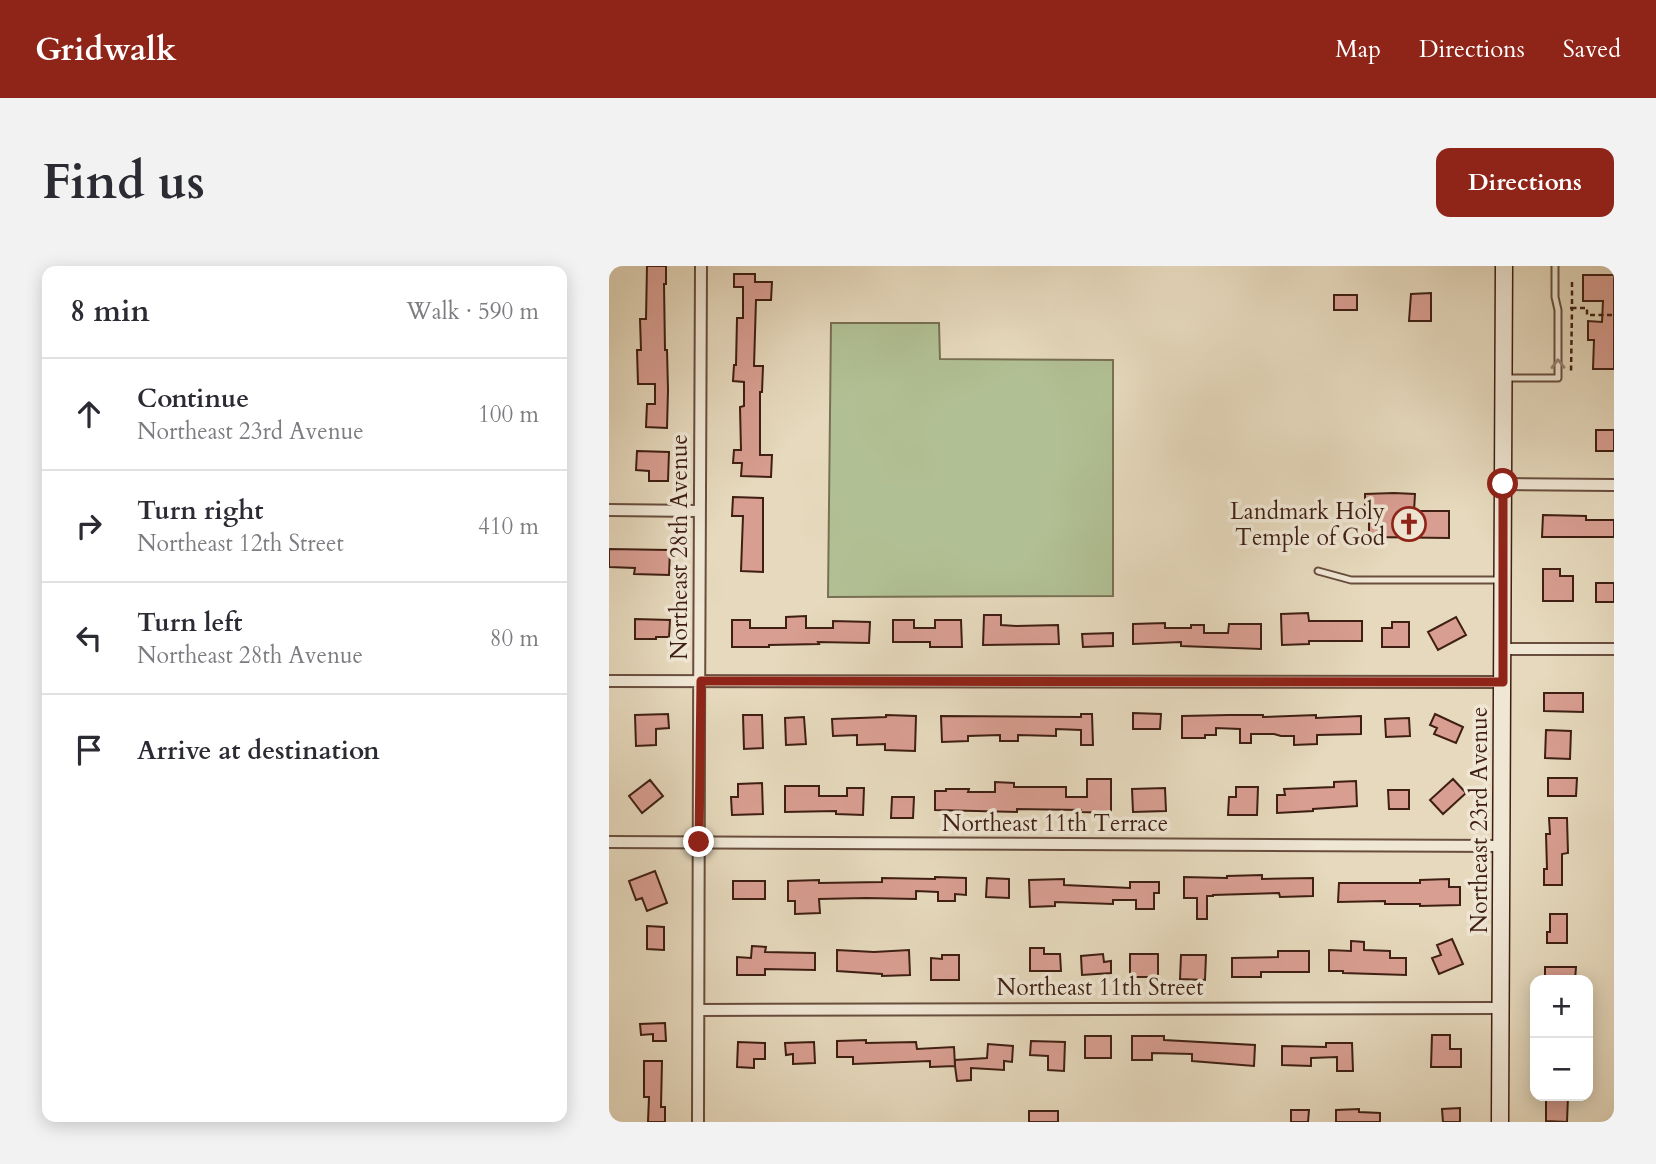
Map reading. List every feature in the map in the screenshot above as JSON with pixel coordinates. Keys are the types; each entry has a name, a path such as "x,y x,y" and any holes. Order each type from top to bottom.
{"main road":[{"name":"Northeast 23rd Avenue","path":"1500,1122 1504,266"}],"street":[{"name":"Northeast 28th Avenue","path":"698,1122 701,266"},
{"path":"1503,484 1614,485"},
{"path":"609,510 699,511"},
{"path":"1503,649 1614,649"},
{"path":"609,681 1503,682"},
{"name":"Northeast 11th Terrace","path":"609,842 1502,845"},
{"name":"Northeast 11th Street","path":"699,1010 1501,1008"}],"lane":[{"path":"1504,378 1558,378 1555,266"},
{"path":"1318,572 1351,580 1503,580"}],"path":[{"path":"1571,373 1572,282"},
{"path":"1571,308 1587,308 1587,315 1614,315"}],"green space":[{"path":"831,323 939,323 940,359 1113,360 1113,596 828,597"}],"building":[{"path":"647,266 666,266 664,284 667,428 646,427 647,404 655,404 655,384 638,384 637,350 641,350 640,319 646,319"},
{"path":"734,274 755,274 755,282 772,282 771,300 756,300 754,366 763,366 760,392 760,455 772,455 771,477 741,476 742,463 733,463 734,450 741,450 740,407 744,406 744,382 733,381 737,318 743,318 743,287 734,287"},
{"path":"1583,275 1614,275 1614,369 1593,369 1594,340 1588,340 1588,321 1602,322 1603,301 1583,301"},
{"path":"1431,293 1431,321 1409,321 1411,294"},
{"path":"1334,295 1357,295 1357,310 1334,310"},
{"path":"1596,430 1614,430 1614,451 1596,451"},
{"path":"637,451 669,452 668,481 649,481 649,471 636,470"},
{"name":"Landmark Holy Temple of God","path":"1365,494 1415,494 1414,511 1449,511 1449,538 1369,537 1369,508 1365,508"},
{"path":"733,497 763,498 763,572 741,571 743,516 732,516"},
{"path":"1543,515 1614,520 1614,537 1542,537"},
{"path":"609,549 670,550 669,575 634,574 635,568 609,567"},
{"path":"1543,569 1560,569 1560,576 1573,576 1573,601 1543,601"},
{"path":"1596,583 1614,583 1614,602 1596,602"},
{"path":"1308,613 1309,621 1362,621 1362,641 1309,641 1309,644 1282,645 1281,614"},
{"path":"984,615 1001,615 1001,625 1058,625 1059,644 983,645"},
{"path":"806,616 806,628 833,628 833,621 870,622 869,643 818,642 819,644 732,647 732,620 750,620 750,628 786,628 786,617"},
{"path":"1456,617 1466,635 1438,650 1428,632"},
{"path":"635,619 670,620 669,637 635,639"},
{"path":"893,620 914,620 914,628 935,628 935,620 961,620 962,647 930,647 930,642 893,642"},
{"path":"1392,622 1409,622 1409,647 1382,647 1382,628 1392,628"},
{"path":"1165,623 1165,628 1204,625 1204,633 1228,633 1229,624 1261,624 1261,649 1181,646 1181,642 1133,644 1133,624"},
{"path":"1113,633 1113,646 1083,647 1082,634"},
{"path":"1544,693 1583,693 1583,712 1544,711"},
{"path":"1133,713 1161,714 1160,729 1133,729"},
{"path":"668,714 669,728 656,729 656,745 636,746 635,715"},
{"path":"1081,714 1092,714 1093,745 1081,745 1081,730 1056,729 1056,736 1018,735 1018,741 1000,741 1000,735 968,736 968,741 942,742 941,716 1081,717"},
{"path":"1435,714 1463,727 1456,743 1434,734 1437,728 1430,725"},
{"path":"743,715 762,715 763,748 744,749"},
{"path":"1316,715 1316,718 1361,716 1361,734 1317,735 1317,744 1294,745 1294,736 1274,734 1251,734 1251,743 1240,743 1240,729 1216,728 1216,735 1182,738 1182,716"},
{"path":"916,716 915,751 885,750 885,744 857,745 857,735 833,736 832,719"},
{"path":"804,717 806,744 786,745 785,718"},
{"path":"1409,718 1410,736 1386,737 1385,719"},
{"path":"1546,730 1571,731 1570,759 1545,758"},
{"path":"1548,778 1577,778 1576,796 1548,796"},
{"path":"1087,779 1111,779 1111,813 1081,810 935,810 935,791 969,789 968,792 995,792 995,782 1014,783 1014,787 1066,787 1066,797 1087,797"},
{"path":"1453,779 1466,793 1443,814 1430,800"},
{"path":"650,780 663,796 642,813 629,796"},
{"path":"1356,781 1357,806 1277,813 1277,795 1285,795 1284,789 1334,787 1334,782"},
{"path":"762,783 763,814 732,815 731,797 738,797 738,784"},
{"path":"785,786 819,786 819,796 847,796 847,788 864,788 863,815 836,814 836,811 785,812"},
{"path":"1236,787 1258,787 1257,815 1228,815 1229,797 1236,797"},
{"path":"1165,788 1166,811 1133,812 1132,789"},
{"path":"1388,790 1409,790 1409,809 1389,809"},
{"path":"892,797 914,797 913,818 891,818"},
{"path":"1549,818 1567,818 1568,853 1562,854 1562,885 1544,885 1544,869 1547,869 1546,834 1550,834"},
{"path":"655,871 667,903 647,911 642,898 636,900 629,881"},
{"path":"1262,875 1262,879 1313,878 1313,896 1280,897 1279,893 1207,896 1207,919 1197,919 1197,898 1184,898 1184,877 1227,878"},
{"path":"882,878 966,878 966,895 955,894 955,901 938,901 938,892 916,891 916,899 819,899 820,913 795,914 795,901 788,901 788,881 882,882"},
{"path":"987,878 1009,879 1009,898 986,897"},
{"path":"1064,879 1064,885 1130,888 1130,882 1159,882 1159,893 1154,893 1154,909 1136,909 1136,900 1113,900 1113,904 1055,902 1055,906 1030,907 1029,880"},
{"path":"1449,879 1449,887 1460,887 1460,905 1420,906 1385,904 1385,901 1338,902 1339,883 1420,883 1420,880"},
{"path":"733,881 765,881 765,899 733,899"},
{"path":"1550,914 1567,914 1567,943 1547,943"},
{"path":"647,926 664,927 664,950 647,949"},
{"path":"1452,939 1463,964 1439,974 1432,958 1441,955 1437,945"},
{"path":"1351,941 1364,942 1364,950 1390,951 1390,958 1406,958 1406,975 1329,971 1329,950 1351,951"},
{"path":"752,946 766,947 765,952 815,953 815,970 765,969 765,975 737,975 737,957 751,958"},
{"path":"1030,948 1044,948 1044,954 1060,954 1061,971 1030,971"},
{"path":"837,950 909,950 910,975 882,976 837,971"},
{"path":"1278,951 1309,951 1309,972 1261,972 1261,977 1232,977 1232,958 1278,957"},
{"path":"1103,954 1104,962 1111,961 1111,973 1082,975 1081,956"},
{"path":"1130,954 1158,954 1158,977 1130,977"},
{"path":"942,955 959,955 959,980 931,980 931,958 942,959"},
{"path":"1181,955 1206,955 1205,980 1180,979"},
{"path":"1545,967 1576,967 1575,975 1545,975"},
{"path":"665,1023 666,1041 653,1041 653,1034 641,1035 640,1024"},
{"path":"1432,1035 1450,1035 1450,1049 1461,1049 1461,1067 1431,1067"},
{"path":"1085,1036 1111,1036 1111,1058 1085,1058"},
{"path":"1132,1036 1164,1036 1164,1040 1255,1045 1254,1066 1192,1061 1192,1054 1152,1053 1152,1060 1132,1060"},
{"path":"866,1040 866,1043 916,1042 917,1049 954,1047 955,1066 930,1067 930,1061 853,1064 853,1057 837,1057 837,1041"},
{"path":"1031,1041 1065,1042 1064,1071 1048,1070 1048,1056 1030,1055"},
{"path":"738,1042 765,1043 765,1059 754,1059 754,1068 737,1067"},
{"path":"814,1042 815,1063 793,1064 793,1054 786,1055 785,1043"},
{"path":"1326,1043 1352,1043 1353,1071 1337,1071 1337,1057 1311,1058 1311,1066 1282,1065 1282,1046 1326,1047"},
{"path":"988,1044 1013,1046 1012,1062 1004,1061 1004,1070 971,1068 971,1080 957,1081 955,1060 987,1058"},
{"path":"644,1061 662,1061 661,1107 665,1107 665,1122 648,1122 649,1097 644,1097"},
{"path":"1546,1101 1568,1101 1567,1122 1546,1121"},
{"path":"1460,1108 1460,1122 1443,1122 1442,1109"},
{"path":"1359,1109 1359,1112 1380,1113 1380,1122 1336,1122 1336,1110"},
{"path":"1291,1110 1309,1110 1308,1122 1291,1122"},
{"path":"1029,1111 1058,1111 1058,1122 1029,1122"}],"place":[{"name":"Landmark Holy Temple of God","path":"1409,524"}],"route":[{"path":"699,842 701,681 1503,682 1503,484"}]}
